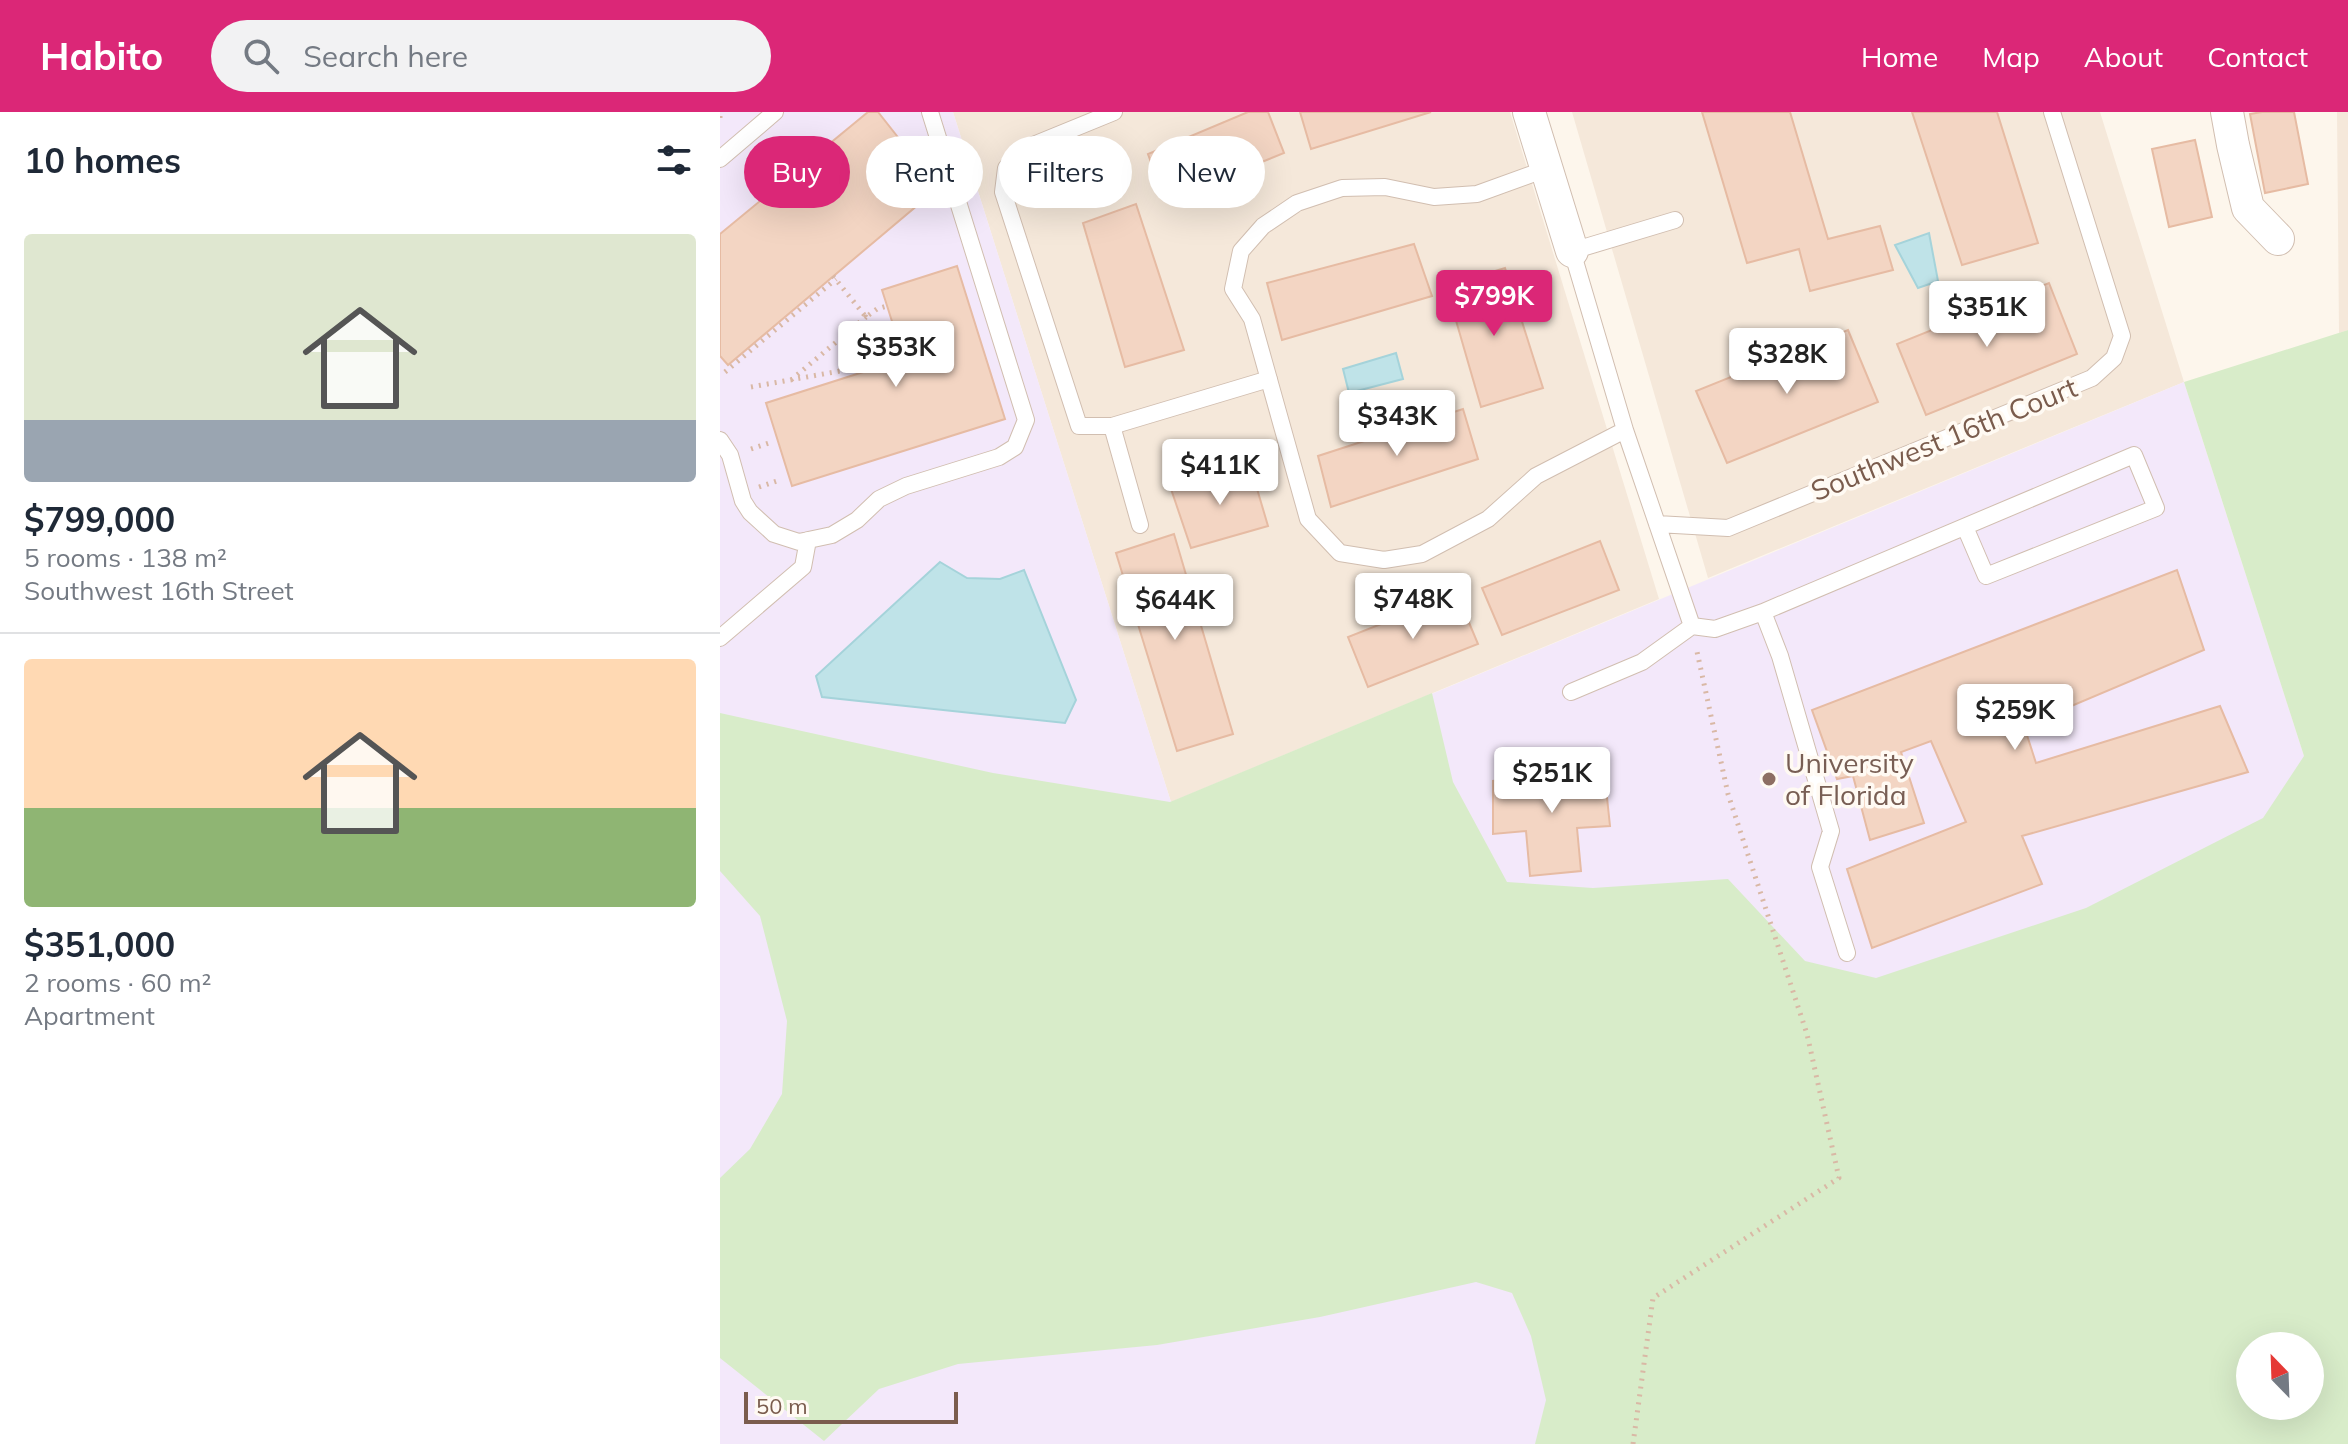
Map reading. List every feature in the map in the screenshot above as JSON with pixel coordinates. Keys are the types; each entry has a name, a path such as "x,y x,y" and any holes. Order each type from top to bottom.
{"street":[{"path":"1529,112 1572,251"},
{"path":"2227,112 2248,208 2278,239"}],"lane":[{"path":"720,159 775,112"},
{"path":"720,440 730,455 743,501 750,512 774,534 799,542 832,535 857,520 879,499 906,486 999,457 1015,447 1026,420 930,112"},
{"path":"1114,112 1026,148 1006,168 1003,192 1079,426 1112,426 1269,379"},
{"name":"Southwest 16th Court","path":"1657,524 1728,528 2092,378 2114,358 2122,336 2052,112"},
{"path":"1546,169 1477,194 1434,197 1385,187 1342,188 1297,203 1263,226 1241,251 1233,289 1252,319 1308,519 1340,553 1384,560 1422,554 1488,519 1536,476 1625,430"},
{"path":"1675,220 1572,251 1625,430 1692,626"},
{"path":"1112,426 1140,525"},
{"path":"1571,692 1642,662 1692,626 1715,629 1763,612 2134,455 2156,508 1986,576 1965,527"},
{"path":"720,638 803,567 808,540"},
{"path":"1763,612 1780,656 1831,831 1820,867 1847,953"}],"path":[{"path":"720,112 720,118"},
{"path":"725,372 835,278 866,317 890,362 751,387"},
{"path":"791,380 866,317 887,306"},
{"path":"745,451 769,443"},
{"path":"757,488 780,480"},
{"path":"1633,1444 1653,1298 1839,1178 1807,1034 1728,794 1692,626"}],"shaded area":[{"name":"University of Florida","path":"720,112 953,112 961,136 866,136 866,208 983,207 1171,802 2184,382 2348,893 2348,1444 720,1444"},
{"path":"953,112 1510,112 1659,599 1171,802 983,207 983,136 961,136"},
{"path":"1572,112 2100,112 2184,382 1708,578"},
{"path":"2337,112 2348,112 2348,330 2339,333"}],"green space":[{"path":"2348,330 2348,1444 1535,1444 1546,1400 1531,1336 1512,1293 1476,1282 1320,1317 1157,1345 958,1364 879,1389 824,1441 720,1358 720,1178 750,1149 782,1094 787,1021 760,916 720,871 720,713 993,773 1170,802 1432,693 1453,782 1507,882 1593,888 1728,879 1805,961 1876,978 2086,908 2263,818 2304,756 2184,382"}],"water":[{"path":"1929,233 1938,281 1918,288 1895,245"},
{"path":"1396,353 1403,379 1349,393 1343,369"},
{"path":"940,562 967,578 1000,579 1024,570 1076,700 1065,723 822,697 816,676"}],"building":[{"path":"868,112 878,112 897,136 866,136 866,208 914,208 728,365 720,356 720,234 752,208 850,208 850,136 839,136"},
{"path":"1248,112 1268,112 1284,153 1265,161 1265,136 1191,136"},
{"path":"1300,112 1431,112 1311,149"},
{"path":"1702,112 1790,112 1828,239 1880,226 1893,270 1810,291 1799,249 1747,263"},
{"path":"1912,112 1997,112 2038,243 1962,265"},
{"path":"2294,112 2308,184 2265,193 2250,114"},
{"path":"2195,140 2212,217 2169,227 2152,149"},
{"path":"1136,204 1184,350 1125,367 1083,223 1132,208"},
{"path":"1414,244 1432,296 1282,340 1267,283"},
{"path":"957,266 1005,419 792,486 766,403 904,359 882,290"},
{"path":"1505,268 1543,388 1481,407 1446,286"},
{"path":"2049,283 2077,354 1926,415 1897,344"},
{"path":"1848,330 1878,402 1727,463 1696,391"},
{"path":"1463,409 1478,459 1331,507 1318,456"},
{"path":"1250,465 1268,526 1191,548 1171,489"},
{"path":"1174,534 1233,734 1177,751 1116,553"},
{"path":"1600,541 1619,590 1502,635 1482,588"},
{"path":"2177,570 2204,650 2024,726 2036,763 2220,706 2248,772 2022,836 2042,884 1872,948 1847,869 1966,822 1931,741 1901,752 1924,823 1870,840 1853,776 1837,779 1812,710"},
{"path":"1457,594 1478,644 1368,687 1348,637"},
{"path":"1604,769 1610,826 1577,828 1581,871 1530,876 1526,831 1493,834 1493,781"}],"place":[{"name":"University of Florida","path":"1769,779"}]}
